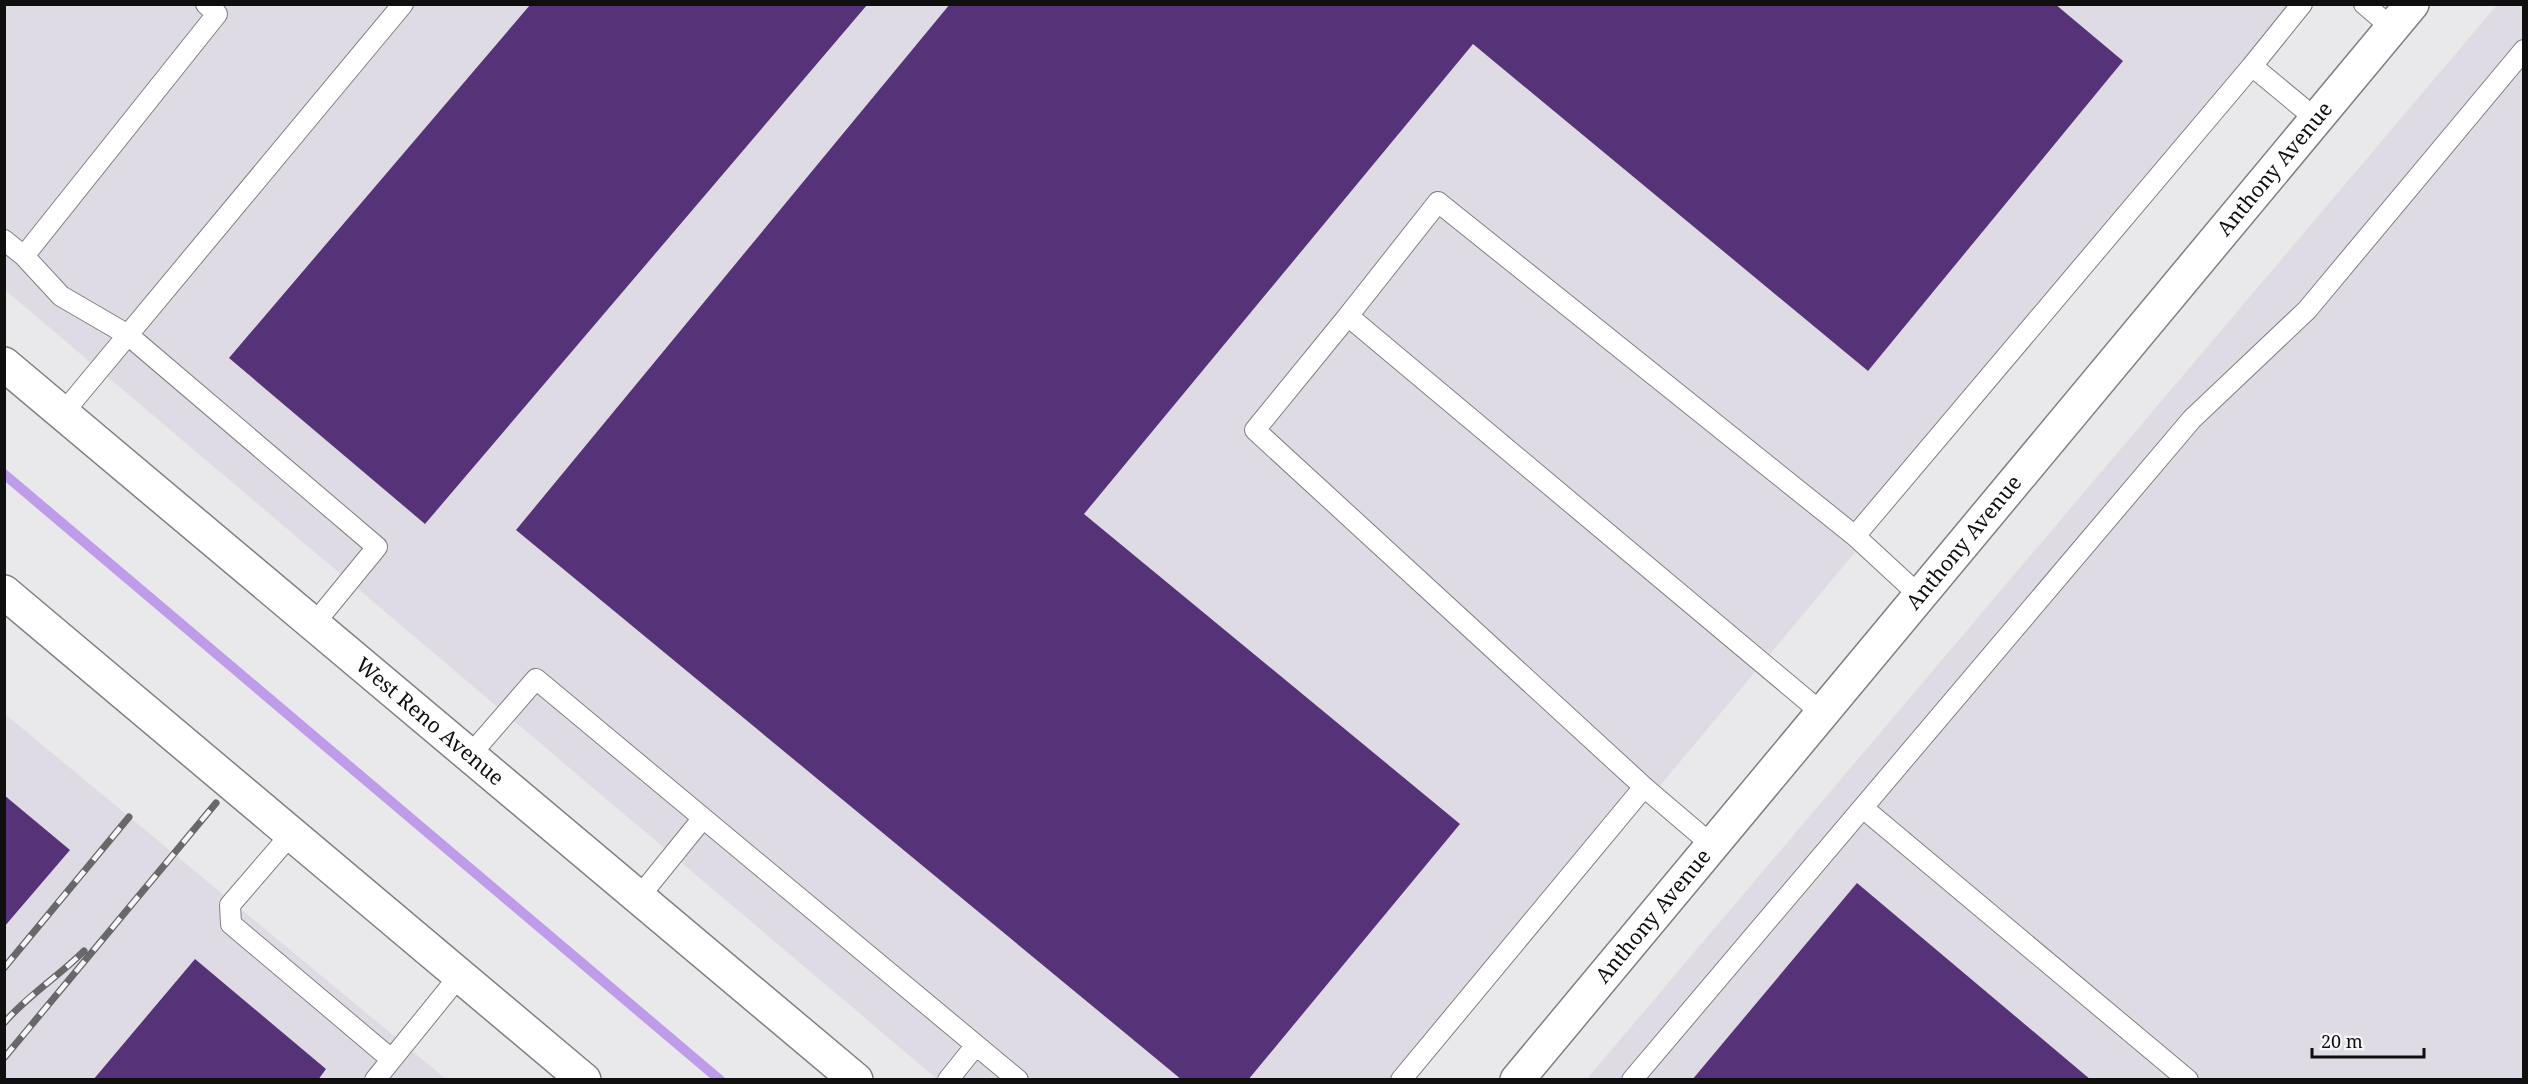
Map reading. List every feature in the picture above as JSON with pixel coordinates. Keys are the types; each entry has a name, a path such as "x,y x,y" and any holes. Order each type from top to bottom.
{"main road":[{"name":"Anthony Avenue","path":"1517,1080 2402,16"},
{"name":"West Reno Avenue","path":"4,364 856,1080"},
{"path":"4,592 584,1080"}],"lane":[{"path":"24,256 217,14 206,4"},
{"path":"63,413 403,4"},
{"path":"1855,536 2302,4"},
{"path":"2364,4 2402,16"},
{"path":"1632,1080 2192,419 2307,310 2523,50"},
{"path":"2252,66 2316,120"},
{"path":"1712,845 1644,787 1255,430 1438,202 1855,536 1920,596"},
{"path":"4,240 24,256 61,296 128,335 376,547 314,624"},
{"path":"1348,316 1822,713"},
{"path":"470,755 536,679 1018,1080"},
{"path":"1401,1080 1644,787"},
{"path":"1863,808 2188,1080"},
{"path":"639,897 703,818"},
{"path":"292,833 230,905 231,924 391,1059"},
{"path":"375,1080 460,975"},
{"path":"948,1080 976,1045"}],"shaded area":[{"path":"5,5 2312,5 1415,1079 937,1079 5,290"},
{"path":"2497,5 2523,5 2523,1079 1586,1080"},
{"path":"5,714 446,1079 5,1079"}],"building":[{"path":"950,4 2055,4 2123,61 1868,371 1473,44 1084,514 1460,824 1248,1080 1182,1080 516,530"},
{"path":"530,5 867,5 425,524 229,358"},
{"path":"4,795 70,850 4,927"},
{"path":"1857,883 2091,1080 1692,1080"},
{"path":"195,959 326,1069 318,1080 93,1080"}],"waterway":[{"path":"4,474 720,1080"}],"railway":[{"path":"4,1058 216,803"},
{"path":"4,968 129,817"},
{"path":"4,1023 84,951"}]}
